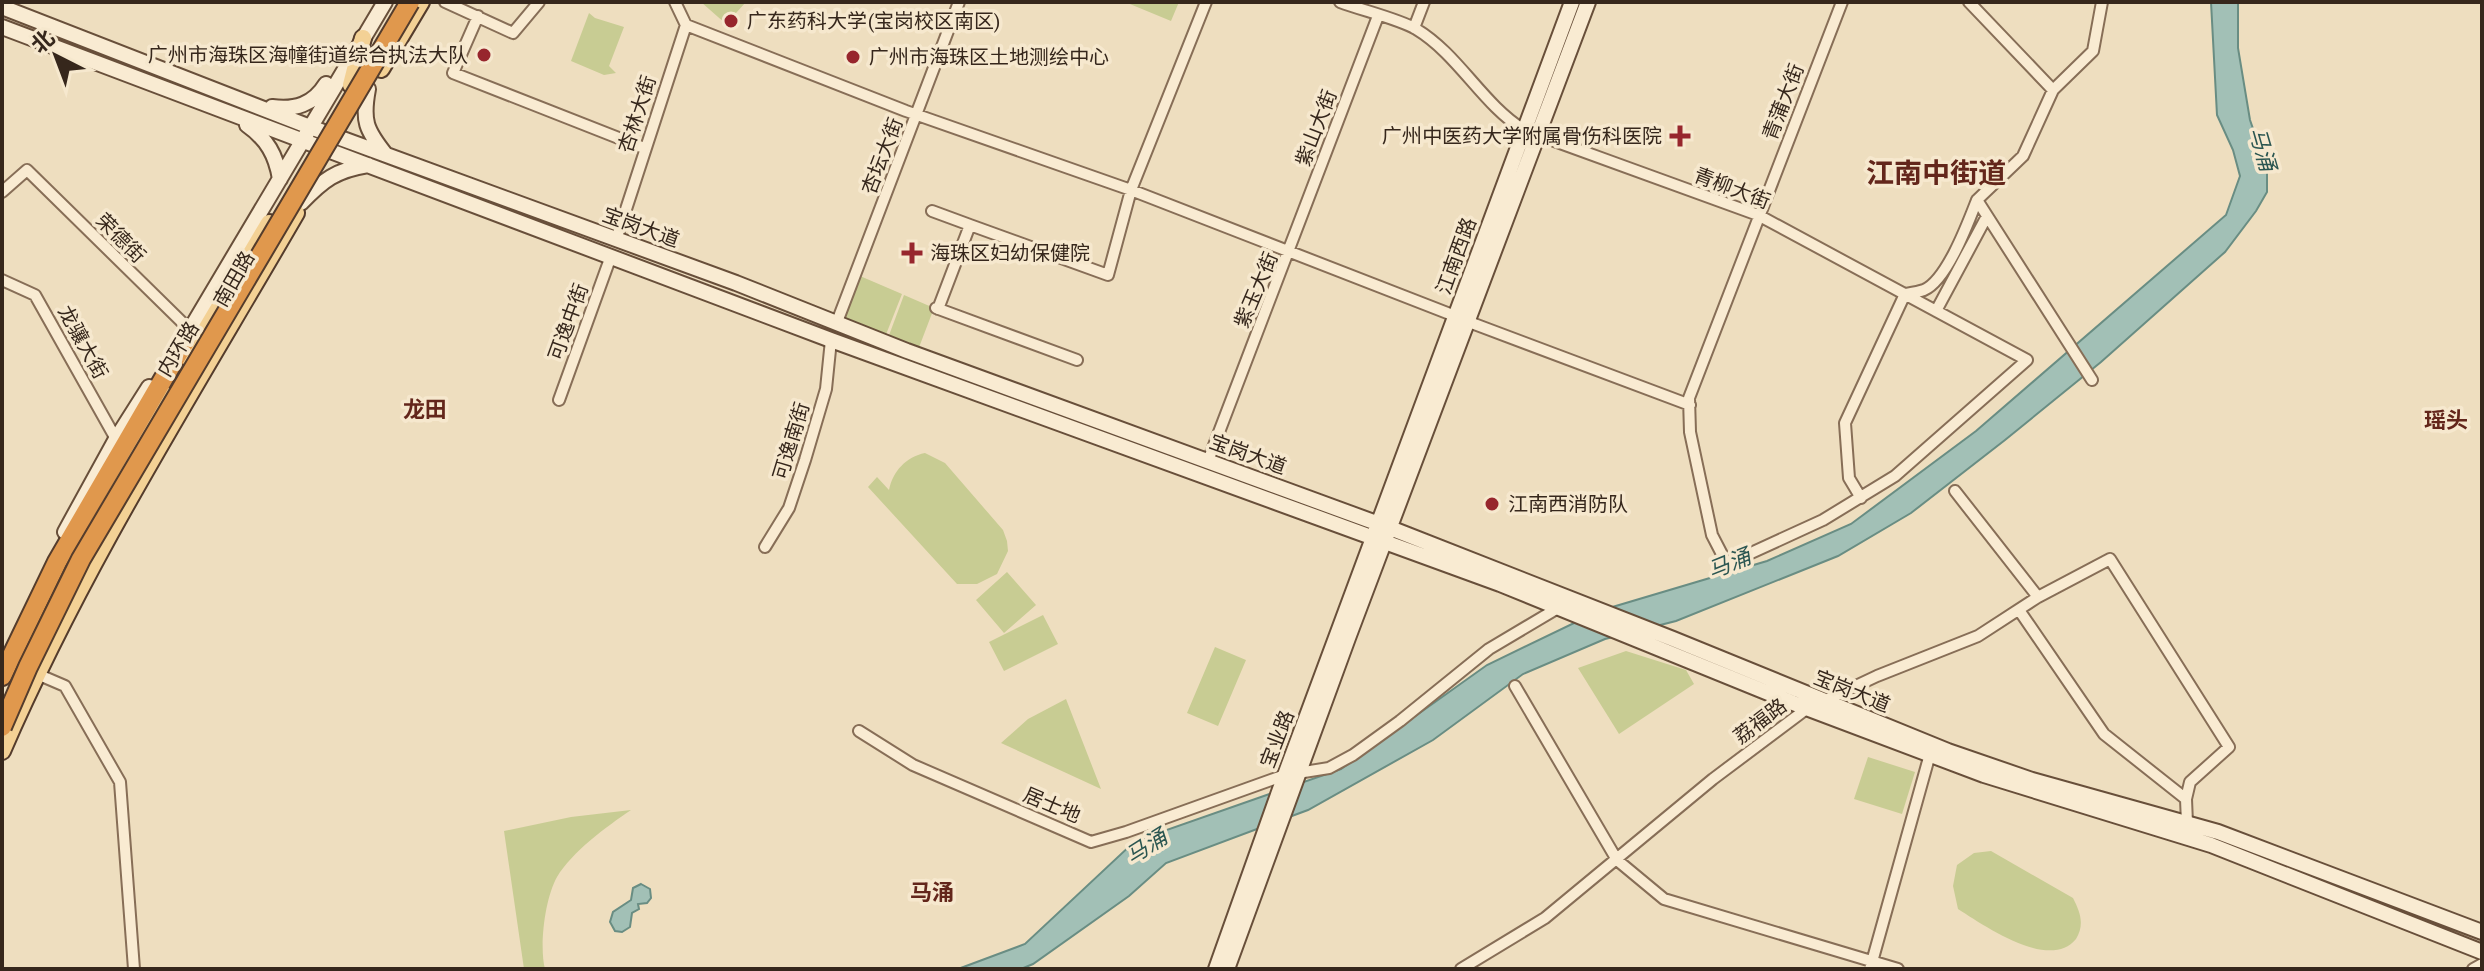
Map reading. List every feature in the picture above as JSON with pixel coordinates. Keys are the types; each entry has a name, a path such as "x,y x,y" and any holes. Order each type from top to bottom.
{"highway":[{"name":"内环路","path":"2,703 41,616 93,518 400,2"},
{"name":"内环路","path":"2,727 87,549 410,2"},
{"path":"2,676 40,595 188,336"}],"main road":[{"path":"248,102 282,108 300,106 317,97 376,2"},
{"path":"2,662 39,582 116,439 161,371 212,308 258,228 266,201 280,179 320,139 363,38 385,2"},
{"name":"南田路","path":"2,703 79,547 212,308 237,277 251,253 258,228 320,139 400,2"},
{"name":"南田路","path":"2,751 69,606 96,556 301,203 320,139 368,89 421,2"},
{"path":"1531,133 1572,2"},
{"path":"1531,133 1588,2"},
{"name":"宝岗大道","path":"2,7 248,102 368,165 831,340 1381,533"},
{"name":"宝岗大道","path":"2,27 230,114 386,155 837,322 907,351 1208,461 1501,579 1673,639 1823,702 1993,767 2187,823 2482,932"},
{"path":"331,75 363,38"},
{"path":"351,85 363,38"},
{"path":"368,89 364,119 372,137 386,155"},
{"path":"230,114 251,127 268,144 276,159 280,179"},
{"name":"江南西路","path":"1381,533 1531,133"},
{"path":"301,203 328,178 343,170 368,165"},
{"path":"831,340 837,322"},
{"name":"宝业路","path":"1216,969 1293,776 1381,533"},
{"path":"79,547 96,556"},
{"name":"宝岗大道","path":"1501,579 1558,608 1930,754 2043,795 2211,845 2482,952"},
{"path":"53,597 69,606"},
{"name":"宝业路","path":"1227,969 1270,835"}],"street":[{"path":"445,2 513,33 539,2"},
{"path":"675,2 686,25 917,115 1131,190 1288,251"},
{"name":"杏坛大街","path":"837,322 959,2"},
{"path":"932,211 1108,275 1131,190 1206,2"},
{"path":"1340,2 1414,28 1450,58 1502,114 1531,133"},
{"path":"1414,28 1424,2"},
{"name":"青蒲大街","path":"1842,2 1699,367 1689,398 1690,432 1712,535 1727,564 1823,520 1861,498"},
{"path":"1969,2 2053,90"},
{"path":"1861,498 1849,478 1845,423 1905,294 1926,290 1939,277 1964,234 1977,200 2023,156 2053,90 2093,51 2102,2"},
{"path":"478,16 453,73 644,148"},
{"name":"紫山大街","path":"1288,251 1378,16"},
{"name":"杏林大街","path":"616,240 686,25"},
{"name":"青柳大街","path":"1531,133 1758,215 2027,360 1895,476 1861,498"},
{"name":"荣德街","path":"2,192 27,170 188,336"},
{"path":"1977,200 2092,380"},
{"path":"1936,311 1987,216"},
{"path":"970,225 937,308 1077,360"},
{"name":"紫玉大街","path":"1208,461 1288,251 1690,405"},
{"name":"可逸中街","path":"559,400 611,256"},
{"name":"龙骧大街","path":"2,280 35,295 116,439"},
{"name":"可逸南街","path":"765,547 789,508 805,460 826,389 831,340"},
{"path":"1955,491 2038,597"},
{"name":"荔福路","path":"1461,969 1545,918 1713,779 1807,707 1978,636 2038,597 2110,559 2229,747 2190,782 2186,799"},
{"name":"居士地","path":"859,731 913,765 1091,842 1293,776 1329,768 1353,755 1400,721 1489,649 1558,608"},
{"path":"2019,610 2104,734 2186,799 2187,823"},
{"path":"37,674 65,686 120,782 134,969"},
{"path":"1515,686 1617,860 1664,899 1871,965 1898,969"},
{"path":"1871,965 1930,754"},
{"path":"2473,969 2482,964"}],"green space":[{"path":"701,2 746,2 726,24"},
{"path":"1125,2 1179,2 1171,21"},
{"path":"589,13 595,18 624,27 609,66 616,73 604,75 571,61"},
{"path":"860,276 902,294 885,337 843,320"},
{"path":"904,295 934,308 918,350 888,338"},
{"path":"925,453 945,463 1003,530 1008,551 997,574 977,584 957,584 868,487 877,477 889,490 901,466"},
{"path":"1007,572 1036,605 1004,633 976,600"},
{"path":"1043,615 1058,644 1004,671 989,642"},
{"path":"1215,647 1246,660 1218,726 1187,713"},
{"path":"1626,651 1686,670 1694,684 1619,734 1578,668"},
{"path":"1066,699 1101,789 1001,743 1028,719"},
{"path":"1868,757 1915,772 1902,814 1854,799"},
{"path":"631,810 580,849 563,868 549,897 544,922 545,969 524,969 504,831 571,817"},
{"path":"1991,851 2073,898 2080,918 2076,939 2065,948 2035,948 2001,935 1958,909 1953,886 1957,865 1974,853"}],"water":[{"path":"2211,2 2238,2 2238,48 2250,120 2267,169 2267,192 2256,211 2225,252 2101,362 1911,513 1838,556 1676,621 1605,639 1523,674 1433,740 1308,810 1166,863 1129,896 1033,964 1021,969 958,969 1025,944 1135,841 1341,769 1487,665 1599,611 1767,561 1851,524 1976,431 2226,215 2240,176 2233,150 2217,115"},
{"path":"641,884 650,889 651,898 647,903 638,904 639,909 632,913 630,927 622,932 615,931 610,922 613,912 631,900 633,888"}],"place":[{"name":"广东药科大学(宝岗校区南区)","path":"731,21"},
{"name":"广州市海珠区海幢街道综合执法大队","path":"484,55"},
{"name":"广州市海珠区土地测绘中心","path":"853,57"},
{"name":"广州中医药大学附属骨伤科医院","path":"1680,136"},
{"name":"海珠区妇幼保健院","path":"912,253"},
{"name":"江南西消防队","path":"1492,504"}],"district":[{"name":"江南中街道","path":"1936,173"},
{"name":"龙田","path":"425,409"},
{"name":"瑶头","path":"2446,420"},
{"name":"马涌","path":"932,892"}]}
